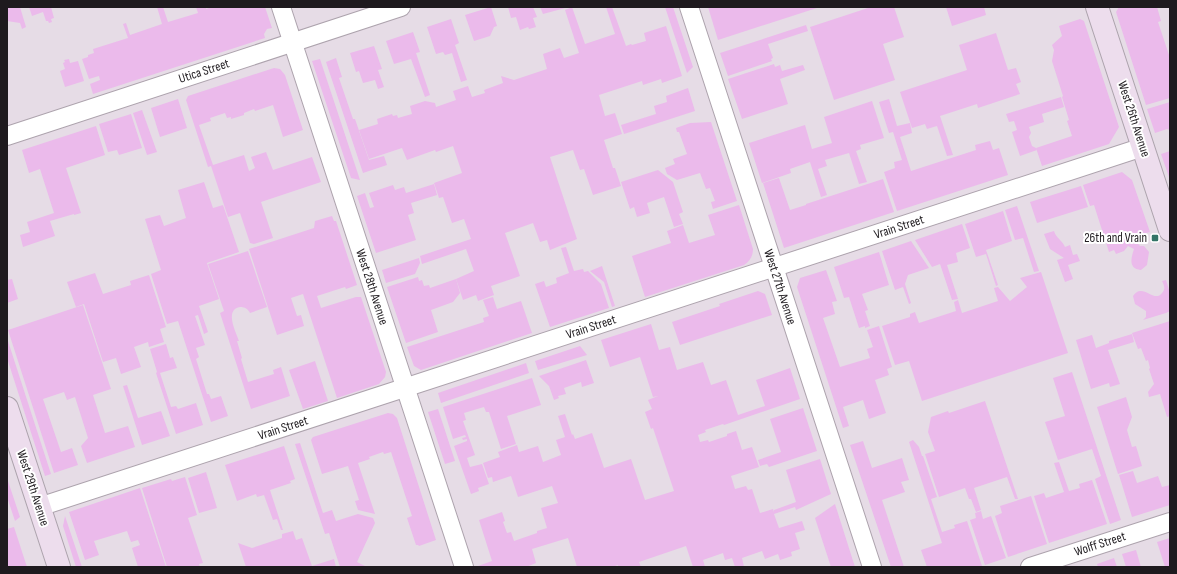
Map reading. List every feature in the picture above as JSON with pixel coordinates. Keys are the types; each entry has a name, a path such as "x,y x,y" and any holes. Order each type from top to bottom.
{"street":[{"name":"West 28th Avenue","path":"281,7 464,567"},
{"name":"Utica Street","path":"7,136 401,7"},
{"name":"West 27th Avenue","path":"689,7 872,567"},
{"name":"West 26th Avenue","path":"1098,7 1169,227"},
{"name":"Vrain Street","path":"39,507 1143,147"},
{"name":"West 29th Avenue","path":"7,408 59,567"},
{"name":"Wolff Street","path":"1030,567 1170,522"}],"shaded area":[{"path":"7,7 20,7 26,27 22,29 20,23 7,21"},
{"path":"29,7 51,7 54,18 51,19 52,22 49,23 46,21 43,12 32,16"},
{"path":"157,7 163,7 168,22 198,13 196,7 206,7 206,9 212,7 265,7 272,28 267,29 264,34 265,38 93,94 90,84 100,80 99,76 89,79 82,59 94,53 93,49 128,38 123,24 126,23 130,35 162,24"},
{"path":"491,7 497,26 494,27 490,36 474,41 465,15"},
{"path":"508,7 533,7 537,17 533,18 536,27 529,29 528,27 520,30 516,17 511,18"},
{"path":"540,7 569,7 543,14"},
{"path":"572,7 585,44 615,34 606,7 612,7 626,46 646,41 644,33 666,26 682,76 662,83 661,79 643,85 642,81 599,95 605,116 615,113 622,134 604,140 613,168 615,168 621,186 593,195 584,169 580,170 573,150 550,157 577,239 550,250 547,240 540,242 533,223 505,233 520,276 491,286 494,295 478,301 476,295 463,300 456,279 474,271 466,249 422,264 420,256 471,239 464,219 452,223 443,197 439,198 434,183 462,173 453,146 436,152 435,150 407,160 402,148 369,159 359,130 378,124 377,119 392,114 393,116 397,115 398,118 412,114 410,106 425,101 435,103 436,107 456,100 453,91 468,86 472,97 485,93 484,90 503,83 501,76 514,80 547,69 543,54 560,48 564,58 579,53 565,10"},
{"path":"665,7 673,7 693,67 687,73"},
{"path":"708,7 820,7 718,40"},
{"path":"871,7 894,7 904,37 883,44 895,80 834,100 810,27"},
{"path":"946,7 984,7 986,15 952,26"},
{"path":"1119,7 1157,7 1161,21 1158,22 1170,58 1170,98 1146,105 1116,12"},
{"path":"451,19 459,43 455,45 467,80 461,82 452,53 445,55 443,52 436,54 427,27"},
{"path":"1080,19 1084,21 1119,127 1109,144 1042,166 1036,148 1072,136 1067,121 1069,120 1062,97 1063,96 1052,61 1054,50 1052,45 1062,36 1059,26"},
{"path":"806,25 808,31 768,44 773,58 771,59 772,61 728,76 720,53"},
{"path":"413,32 420,52 416,53 430,95 425,97 411,59 394,64 386,41"},
{"path":"996,33 1008,70 1016,68 1021,82 1016,84 1020,94 978,108 977,104 940,116 953,155 947,156 937,126 927,129 925,124 912,128 900,92 967,70 959,45"},
{"path":"374,46 382,69 378,70 384,87 378,89 375,80 363,83 359,71 356,72 350,53"},
{"path":"336,58 342,77 339,78 369,160 384,156 387,165 363,173 326,62"},
{"path":"69,59 70,63 78,61 84,81 65,87 60,71 65,69 63,63 65,62 64,60"},
{"path":"320,59 360,180 351,178 312,61"},
{"path":"774,64 775,67 780,65 782,71 803,65 805,70 780,79 788,104 742,119 728,79"},
{"path":"274,68 280,69 285,75 303,130 283,137 273,105 255,111 254,109 244,113 244,115 231,119 231,117 227,118 225,113 210,118 211,121 199,125 213,165 244,155 249,171 255,168 251,157 266,152 273,170 312,157 321,182 261,202 273,238 254,244 250,243 240,213 228,217 211,166 208,167 186,100 188,96"},
{"path":"688,88 695,111 624,134 621,125 656,114 654,106 667,102 666,96"},
{"path":"1061,97 1064,107 1042,114 1044,122 1029,127 1031,133 1029,137 1032,146 1037,150 1020,156 1012,132 1017,130 1014,121 1009,122 1006,114"},
{"path":"178,99 187,128 160,137 151,108"},
{"path":"889,99 897,126 910,123 912,133 900,137 911,171 976,150 975,145 990,141 993,150 999,148 1008,175 897,211 884,172 895,168 894,162 902,160 893,132 889,133 879,102"},
{"path":"872,101 884,138 860,145 861,149 856,151 867,182 859,184 849,153 825,160 827,166 818,169 827,195 821,197 810,162 790,169 791,173 762,183 749,143 805,125 812,149 832,143 824,117"},
{"path":"1170,102 1170,130 1167,129 1155,133 1147,109"},
{"path":"142,110 157,152 147,155 133,113"},
{"path":"131,114 142,148 119,155 117,150 108,152 99,124"},
{"path":"711,122 737,201 713,209 711,202 715,201 710,188 706,189 700,173 677,180 667,174 665,168 675,164 673,159 687,154 679,132 677,132 676,128 690,123"},
{"path":"96,126 105,155 66,168 81,213 50,221 55,236 23,247 20,235 30,232 27,222 54,213 40,169 29,173 22,150"},
{"path":"1170,151 1170,180 1161,154"},
{"path":"658,170 673,182 683,212 679,214 683,224 674,227 664,197 647,203 650,213 637,217 634,207 630,209 621,182"},
{"path":"1122,172 1132,180 1150,232 1135,236 1133,238 1140,246 1144,246 1149,252 1147,265 1141,270 1134,268 1132,265 1131,259 1134,249 1128,246 1124,251 1116,254 1114,250 1109,252 1094,205 1090,206 1083,185"},
{"path":"779,178 790,210 883,179 894,212 784,248 763,183"},
{"path":"204,182 213,208 223,205 239,252 207,263 219,299 199,306 208,332 204,334 198,315 195,316 205,345 196,348 199,357 196,359 207,394 209,394 211,399 221,396 228,416 211,422 178,321 167,324 151,274 161,270 145,219 160,215 164,226 186,218 178,190"},
{"path":"434,184 437,195 411,203 414,213 408,215 416,240 376,253 357,196 365,193 370,208 374,207 369,193 393,185 395,190 404,187 406,193"},
{"path":"1081,186 1088,207 1037,223 1030,202"},
{"path":"739,205 753,249 752,256 748,262 744,265 645,297 632,256 671,243 667,231 683,225 689,243 715,235 708,215"},
{"path":"1017,206 1039,271 1034,272 1023,238 1015,240 1005,210"},
{"path":"1003,211 1012,241 986,250 998,285 996,286 986,254 976,257 965,224"},
{"path":"332,216 334,221 336,221 357,285 346,289 345,287 317,296 321,308 356,297 361,297 386,372 385,377 379,384 337,398 303,294 291,298 297,316 301,315 304,326 277,335 249,249 314,228 315,221"},
{"path":"962,224 970,248 956,253 958,262 947,265 958,299 952,300 940,264 932,267 915,240"},
{"path":"1054,231 1065,247 1070,245 1073,255 1077,254 1080,261 1068,265 1073,279 1065,282 1057,260 1064,258 1050,249 1044,234"},
{"path":"911,241 929,268 908,275 905,284 911,303 909,304 903,287 895,290 882,251"},
{"path":"566,247 574,271 583,269 584,272 588,271 601,284 609,308 550,327 535,284 544,281 546,287 557,283 556,278 569,273 561,248"},
{"path":"248,251 267,307 250,313 246,308 240,307 235,309 233,312 232,322 239,341 237,341 241,359 248,382 274,374 273,370 281,367 290,396 251,409 220,313 224,311 208,264"},
{"path":"879,252 889,285 862,294 868,310 865,311 870,326 859,328 849,297 844,298 834,267"},
{"path":"419,258 420,263 415,274 386,283 382,270"},
{"path":"602,266 615,306 612,307 604,282 590,271"},
{"path":"826,270 837,301 832,302 835,314 823,318 840,367 870,358 867,349 873,347 867,330 879,326 892,367 887,369 889,375 875,380 886,413 869,419 863,400 843,407 849,426 843,428 797,287 800,278"},
{"path":"1041,272 1068,353 922,401 909,361 895,365 882,326 910,317 910,314 915,312 919,323 956,311 954,302 958,300 962,313 998,301 994,288 998,287 1010,301 1027,287 1020,278"},
{"path":"95,273 103,294 131,285 130,281 149,275 166,327 160,329 164,342 149,347 148,342 134,347 141,367 121,374 116,358 103,362 84,304 76,307 67,282"},
{"path":"418,277 419,281 422,280 424,286 429,285 430,288 456,279 460,293 453,302 431,310 438,332 406,343 387,287"},
{"path":"12,279 18,299 7,303 7,280"},
{"path":"1166,280 1170,293 1170,311 1143,320 1146,317 1146,311 1135,304 1133,296 1138,291 1144,291 1155,296 1160,295 1164,288 1162,281"},
{"path":"758,291 765,294 772,315 680,345 672,322 720,306 719,304"},
{"path":"493,297 497,309 521,301 532,333 421,370 414,366 407,347 484,322 483,318 489,316 483,300"},
{"path":"83,305 111,389 93,395 105,433 128,426 135,447 87,463 81,446 88,438 75,397 67,400 64,392 43,399 61,452 72,448 78,465 54,473 8,330"},
{"path":"1170,321 1170,416 1167,417 1160,394 1149,397 1148,392 1154,384 1149,369 1148,360 1146,361 1141,348 1138,349 1132,333"},
{"path":"651,324 659,350 670,347 677,370 703,362 711,385 726,380 738,415 765,406 756,380 790,368 800,399 705,430 706,432 698,435 700,442 708,440 709,442 727,436 727,434 736,431 742,450 752,447 759,467 731,476 735,489 746,486 748,490 752,489 760,513 773,509 774,512 774,510 796,502 786,470 820,459 831,494 796,510 795,507 774,514 779,528 802,521 805,530 795,533 800,549 791,552 792,556 780,560 778,554 765,559 762,551 742,558 744,567 735,567 732,558 725,560 723,553 703,560 705,567 693,567 686,546 639,562 641,567 618,567 618,565 612,567 577,567 568,538 532,549 536,563 526,567 478,567 492,561 479,520 502,512 505,521 503,522 507,533 511,532 514,541 547,528 541,508 558,503 552,486 518,497 511,476 493,482 492,477 488,478 483,463 500,457 498,452 517,445 519,452 538,446 543,462 561,455 556,440 565,437 558,416 565,414 572,435 573,434 575,439 592,433 604,468 631,459 645,500 674,491 653,428 651,429 645,412 652,409 648,400 658,396 653,397 640,357 610,367 601,340"},
{"path":"1132,334 1134,342 1108,350 1120,384 1110,387 1109,383 1091,389 1076,340 1092,335 1096,348 1109,343 1109,341"},
{"path":"7,338 51,474 45,476 7,358"},
{"path":"166,344 170,358 173,357 177,368 160,373 171,407 176,406 178,409 196,403 203,425 176,434 156,373 157,372 150,349"},
{"path":"580,346 587,355 538,370 535,361"},
{"path":"586,360 594,383 582,387 581,382 564,388 566,394 558,396 559,398 554,400 549,386 539,376"},
{"path":"315,361 328,401 303,409 289,370"},
{"path":"526,363 529,373 441,403 438,393"},
{"path":"1072,372 1121,520 1110,524 1095,479 1101,476 1092,449 1058,460 1045,422 1065,416 1053,378"},
{"path":"532,378 541,405 507,416 516,444 501,449 489,412 486,412 484,407 464,413 466,420 463,421 475,455 467,458 470,467 482,464 489,484 478,488 479,491 471,494 454,446 467,441 467,439 463,440 462,438 466,437 465,435 453,439 443,407"},
{"path":"127,385 138,418 161,411 170,436 142,445 123,386"},
{"path":"1126,397 1132,417 1127,430 1132,447 1136,446 1142,466 1118,474 1097,407"},
{"path":"985,401 1018,499 1015,499 1007,477 974,488 981,510 976,512 965,488 939,497 925,454 935,451 928,432 931,417 948,411 949,413"},
{"path":"803,408 817,451 769,467 767,464 760,466 758,460 781,452 770,419"},
{"path":"438,409 455,461 445,464 428,412"},
{"path":"388,413 393,414 397,418 436,540 419,546 416,545 407,518 412,516 391,452 384,454 383,452 358,463 375,514 358,510 355,501 359,500 348,466 322,474 311,440 313,437"},
{"path":"913,440 919,447 923,456 937,497 931,499 942,532 955,528 954,525 967,521 982,566 927,567 921,550 942,543 909,442"},
{"path":"863,441 872,468 902,458 909,480 901,482 905,492 882,500 904,567 891,567 850,445"},
{"path":"300,443 323,513 332,510 336,521 358,514 373,518 375,523 357,562 367,567 340,567 329,533 325,534 295,444"},
{"path":"284,446 295,479 290,481 291,483 270,490 283,530 281,530 277,519 273,520 264,495 257,497 256,494 237,501 225,465"},
{"path":"1059,462 1069,491 1080,488 1079,484 1092,480 1107,524 1049,543 1034,496 1044,493 1046,498 1064,492 1054,463"},
{"path":"1133,471 1137,483 1158,476 1162,487 1170,485 1170,505 1132,517 1119,475"},
{"path":"206,472 217,508 199,513 188,478"},
{"path":"185,477 197,515 188,518 203,563 199,564 200,567 167,567 142,488 171,479 172,481"},
{"path":"7,478 20,517 15,521 7,497"},
{"path":"140,488 166,567 138,567 132,548 140,545 138,540 131,542 127,531 94,541 99,555 85,560 69,512"},
{"path":"1031,496 1047,544 1008,557 995,516 1002,513 1000,506"},
{"path":"835,504 855,567 831,567 815,518"},
{"path":"981,511 983,519 991,516 1006,558 985,565 970,520 976,518 975,513"},
{"path":"65,516 82,567 76,567 63,526"},
{"path":"14,527 27,567 7,567 7,529"},
{"path":"293,531 296,540 302,538 312,566 334,559 336,567 246,567 238,543 252,548 282,538 282,534"},
{"path":"1170,538 1170,567 1165,567 1157,542"},
{"path":"1136,550 1141,567 1126,567 1122,554"},
{"path":"1114,558 1117,567 1098,567 1097,564"}],"place":[{"name":"26th and Vrain","path":"1155,238"}]}
